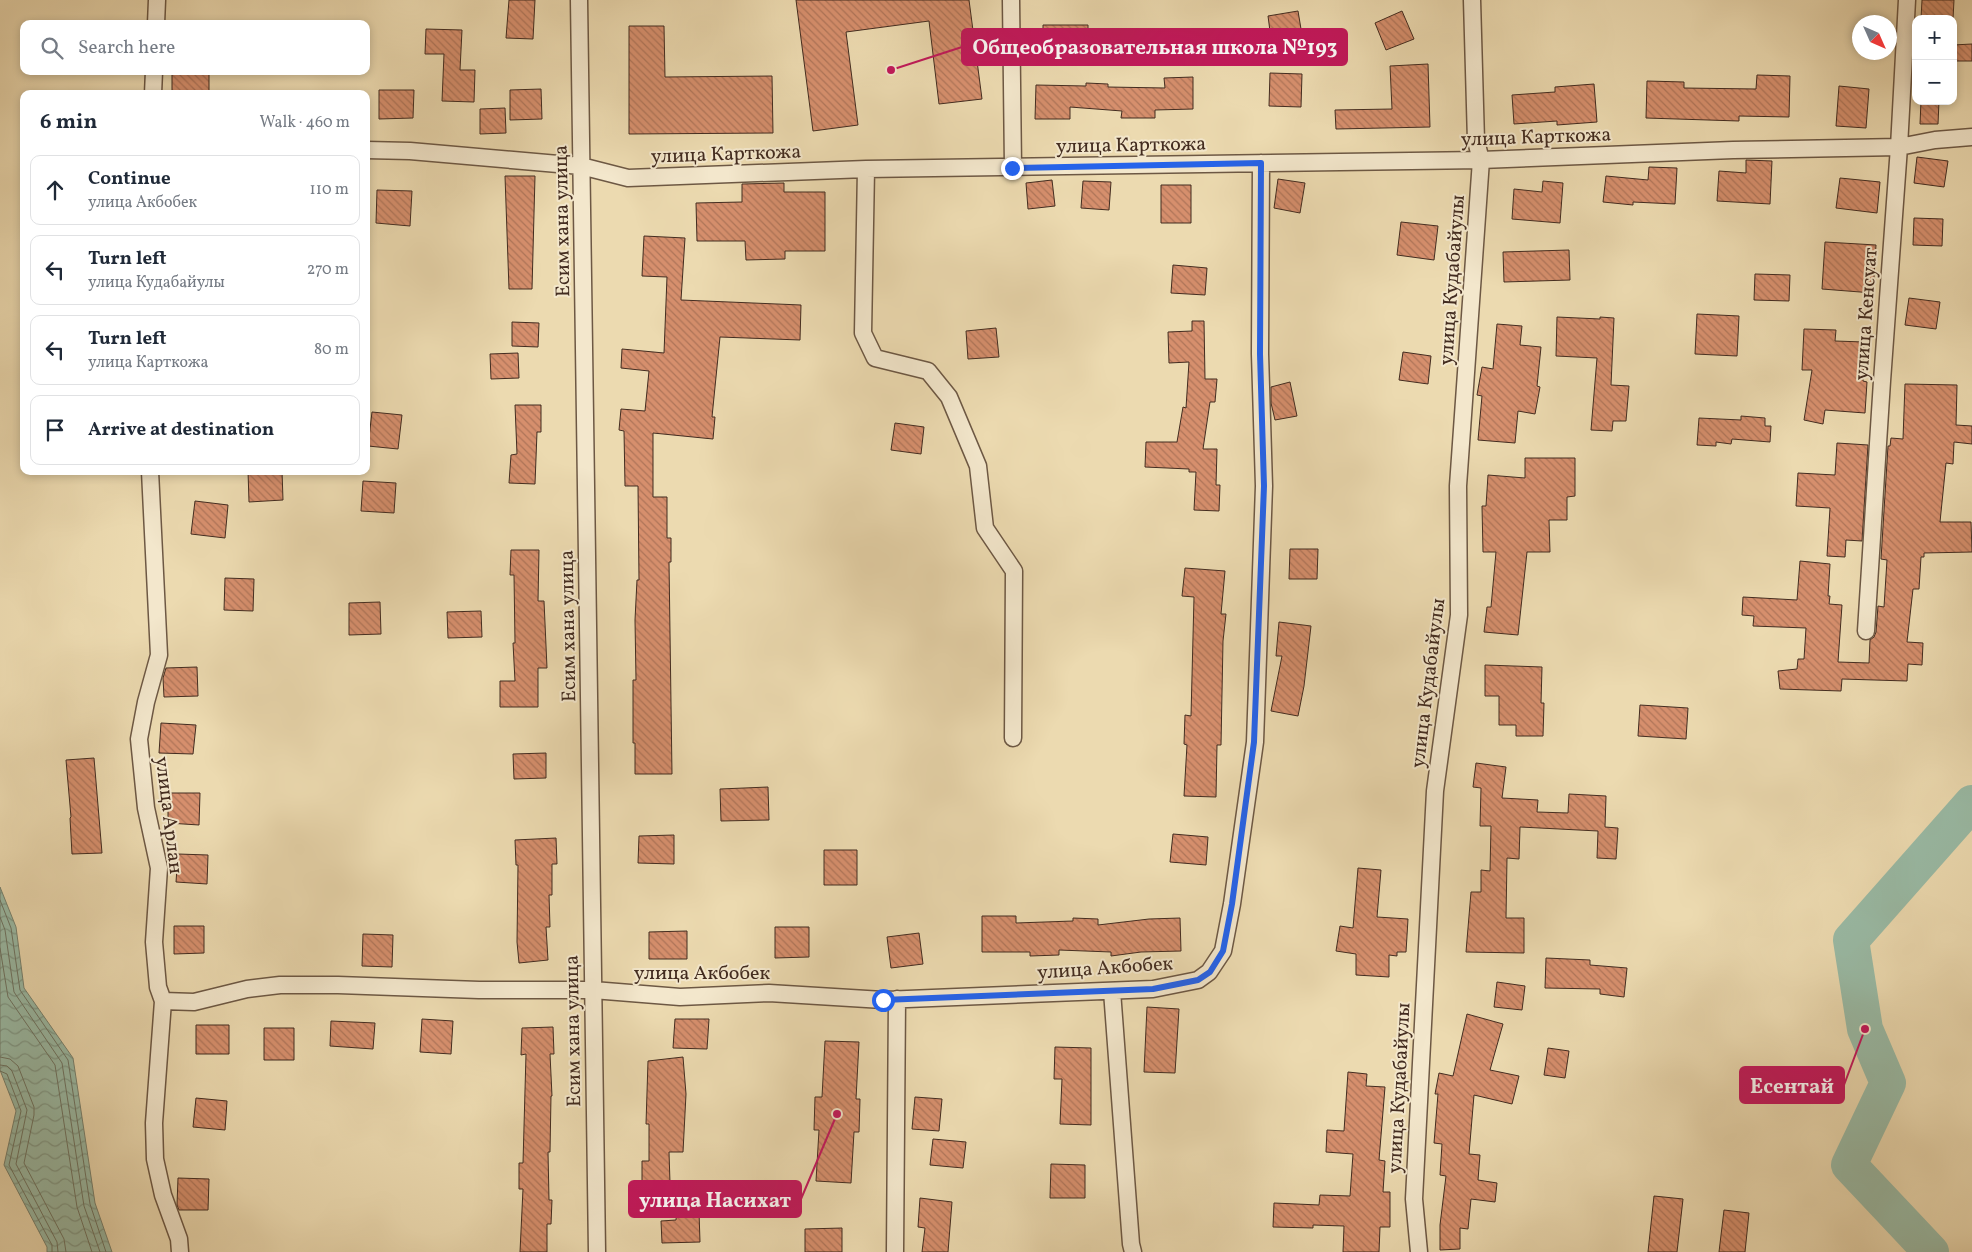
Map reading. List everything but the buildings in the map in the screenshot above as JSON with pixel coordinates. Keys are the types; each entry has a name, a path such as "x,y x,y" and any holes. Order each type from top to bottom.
{"street":[{"path":"156,20 157,0"},
{"name":"Есим хана улица","path":"579,0 597,1252"},
{"path":"1011,0 1012,168"},
{"name":"улица Кудабайулы","path":"1419,1252 1414,1199 1435,800 1459,615 1458,486 1481,160 1476,141 1472,0"},
{"name":"улица Кенсуат","path":"1866,631 1899,147 1907,0"},
{"path":"153,90 154,75"},
{"name":"улица Карткожа","path":"370,150 410,151 581,166 628,178 866,169 1481,160 1733,150 1899,147 1935,140 1972,137"},
{"name":"улица Акбобек","path":"163,1001 194,1002 247,989 280,986 338,985 479,990 593,990 680,997 768,993 883,1000 1153,989 1198,980 1210,972 1223,951 1225,942 1254,742 1264,486 1260,354 1261,163"},
{"path":"866,169 863,333 875,358 928,371 949,397 978,466 985,528 1014,571 1014,738"},
{"name":"улица Арлан","path":"150,475 159,655 146,702 139,739 146,808 159,868 154,942 158,987 163,1001 154,1123 155,1159 163,1195 178,1239 180,1252"},
{"path":"1112,991 1133,1252"},
{"path":"895,1252 897,999"}],"water":[{"path":"0,887 16,927 24,988 73,1058 95,1203 112,1252 47,1252 47,1247 4,1165 16,1111 0,1070"}],"waterway":[{"path":"1931,1252 1849,1165 1888,1083 1865,1029 1851,940 1972,803"}],"place":[{"name":"Общеобразовательная школа №193","path":"891,70"},
{"name":"Есентай","path":"1865,1029"},
{"name":"улица Насихат","path":"837,1114"}],"route":[{"path":"883,1000 1153,989 1198,980 1210,972 1223,951 1232,904 1254,742 1263,540 1264,486 1260,354 1261,163 1012,168"}]}
